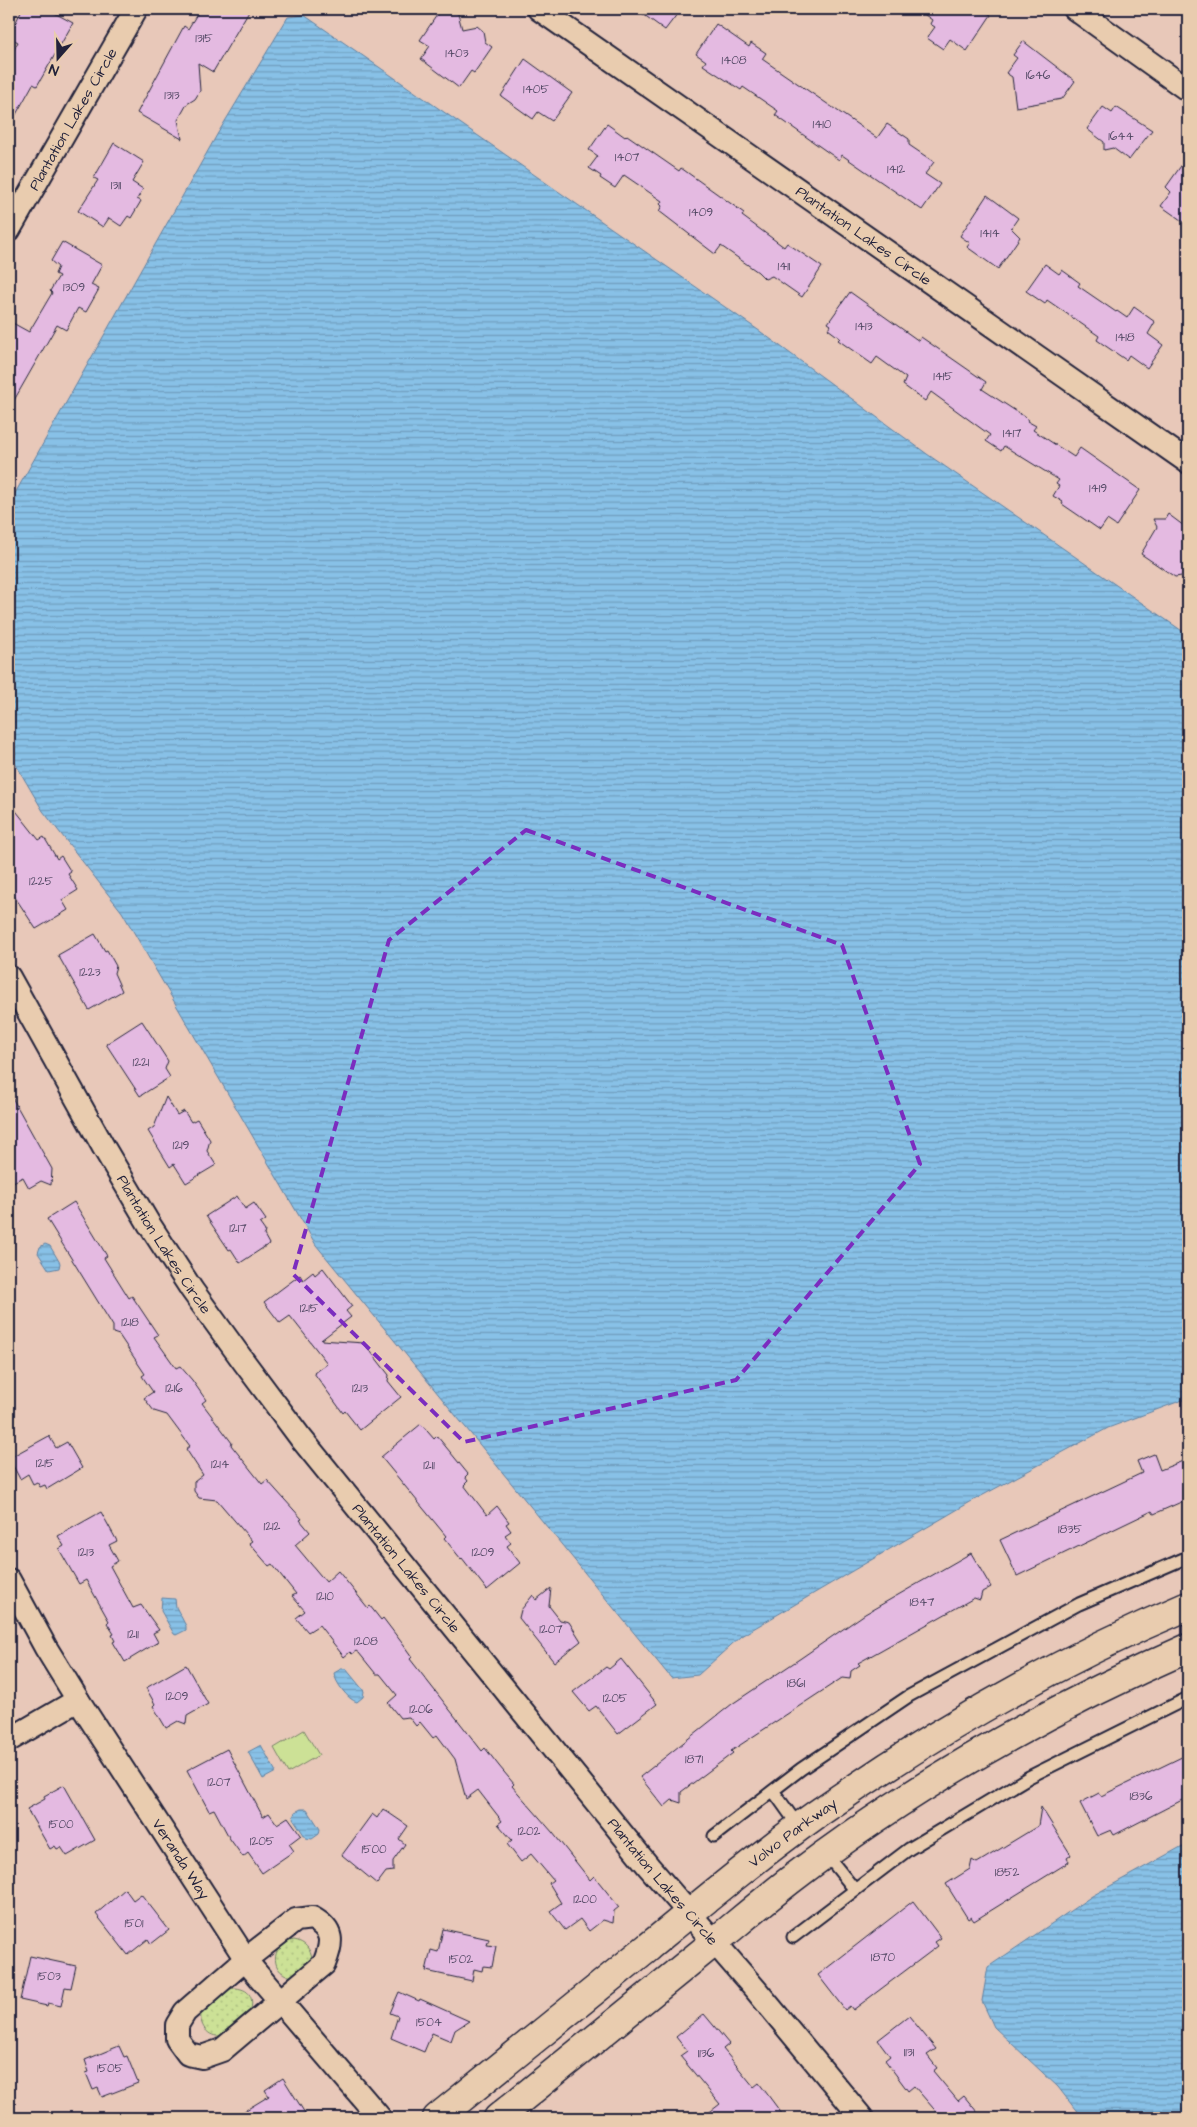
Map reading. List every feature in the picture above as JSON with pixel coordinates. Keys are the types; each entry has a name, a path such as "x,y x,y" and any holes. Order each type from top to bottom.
{"main road":[{"name":"Volvo Parkway","path":"437,2118 689,1913 799,1827 901,1758 994,1702 1083,1654 1188,1606"},
{"path":"498,2118 789,1881 826,1854 944,1775 1012,1735 1082,1698 1188,1648"}],"street":[{"name":"Plantation Lakes Circle","path":"9,230 136,9"},
{"name":"Plantation Lakes Circle","path":"539,9 1188,462"},
{"path":"1075,9 1188,90"},
{"name":"Plantation Lakes Circle","path":"9,977 104,1148 149,1224 192,1290 244,1362 402,1564 649,1867 715,1942 862,2118"},
{"name":"Veranda Way","path":"9,1580 46,1648 78,1700 246,1959 380,2118"},
{"path":"9,1740 78,1700"},
{"path":"312,1918 324,1926 330,1939 330,1949 324,1964 222,2050 202,2057 188,2054 177,2039 177,2025 185,2012 246,1959 296,1920 312,1918"}],"lane":[{"path":"714,1836 802,1769 909,1696 1079,1604 1188,1557"},
{"path":"793,1937 909,1849 1029,1777 1188,1698"},
{"path":"774,1792 799,1827"},
{"path":"826,1854 855,1890"}],"highlighted area":[{"path":"526,830 842,945 920,1164 736,1380 464,1442 293,1274 389,940"}],"green space":[{"path":"304,1730 319,1755 288,1773 274,1748"},
{"path":"294,1940 301,1942 307,1947 312,1960 295,1977 281,1971 275,1960 276,1953 280,1947"},
{"path":"236,1988 249,1994 252,2004 251,2010 244,2019 225,2035 215,2036 210,2034 202,2023 201,2013 229,1989"}],"water":[{"path":"304,15 761,332 927,454 1188,635 1188,1398 1108,1428 972,1501 741,1636 698,1675 671,1678 316,1245 122,912 43,811 9,753 9,504 218,133 288,17"},
{"path":"45,1244 50,1246 60,1263 59,1268 49,1270 38,1253 40,1247"},
{"path":"162,1598 175,1599 176,1607 186,1626 186,1630 176,1635 174,1634 161,1611"},
{"path":"341,1669 346,1669 364,1691 363,1697 357,1702 353,1701 342,1690 337,1681 334,1673"},
{"path":"261,1745 276,1772 263,1779 248,1752"},
{"path":"307,1809 320,1829 319,1834 312,1839 306,1838 293,1818 295,1812"},
{"path":"1188,1843 1188,2118 1082,2118 1058,2087 994,2027 982,2001 988,1967 1092,1896"}],"building":[{"path":"22,9 47,9 73,23 37,86 33,84 9,127 9,64 10,57 18,42 9,37"},
{"path":"200,9 250,9 213,72 198,63 200,91 195,99 187,104 178,120 182,139 137,113 184,26 188,29"},
{"path":"441,9 452,9 458,14 462,29 477,26 483,31 485,42 492,47 474,73 471,71 459,88 421,59 430,46 420,40"},
{"path":"636,9 681,9 665,30"},
{"path":"917,9 981,9 991,15 967,51 950,39 943,49 927,38 935,27 930,24 932,20"},
{"path":"716,24 749,47 751,43 766,53 762,59 877,138 887,124 909,139 909,145 934,162 925,174 940,184 922,210 842,155 839,160 775,115 778,111 743,87 741,90 703,65 706,61 696,54"},
{"path":"1023,41 1075,81 1062,99 1016,107 1012,77 1006,73 1017,58 1013,55"},
{"path":"525,59 572,93 552,121 538,112 533,119 501,96"},
{"path":"1103,107 1112,113 1116,107 1152,130 1129,160 1113,148 1104,150 1104,142 1087,129"},
{"path":"607,124 625,137 627,135 679,171 681,168 744,213 742,216 784,247 787,243 822,267 802,297 772,276 765,279 721,246 715,254 659,211 662,201 624,175 615,188 600,178 601,176 589,168 598,156 589,150"},
{"path":"114,143 144,162 132,182 143,189 137,199 141,201 131,218 128,216 121,226 109,218 103,227 78,211 98,180 94,178"},
{"path":"1188,156 1188,225 1161,206 1171,192 1166,187"},
{"path":"987,195 1018,218 1011,228 1020,237 998,269 967,247 970,243 960,236"},
{"path":"62,242 102,265 91,285 99,289 86,312 78,308 66,330 57,325 9,409 9,321 29,332 52,293 50,291 59,276 55,274 58,267 51,261"},
{"path":"1045,264 1059,274 1062,270 1080,283 1078,286 1127,318 1134,307 1155,322 1148,334 1163,345 1147,368 1129,355 1126,360 1097,340 1099,336 1047,300 1045,304 1026,291"},
{"path":"850,292 919,341 921,337 986,382 982,389 1028,419 1027,421 1036,426 1033,430 1074,457 1080,448 1140,490 1116,526 1107,520 1100,530 1053,496 1059,486 1056,484 1059,480 1004,446 1001,451 986,441 990,435 931,392 925,401 903,385 906,378 877,357 872,364 838,340 840,338 828,329 831,325 828,323"},
{"path":"1168,514 1188,529 1188,575 1175,577 1141,554 1157,527 1153,519 1165,519"},
{"path":"9,802 39,840 44,837 57,859 61,856 71,872 68,874 78,890 62,900 68,910 36,929 9,888"},
{"path":"95,934 116,966 114,973 122,991 89,1010 58,955"},
{"path":"142,1021 168,1061 165,1069 170,1077 140,1096 106,1044"},
{"path":"9,1092 52,1169 51,1185 41,1181 29,1188 23,1177 9,1184"},
{"path":"166,1097 177,1115 184,1111 191,1122 197,1119 210,1140 207,1151 216,1165 186,1183 174,1164 170,1167 148,1131 154,1127"},
{"path":"237,1196 245,1209 254,1203 266,1220 260,1224 265,1231 264,1235 269,1244 240,1263 206,1216"},
{"path":"74,1202 107,1256 104,1258 129,1298 132,1296 158,1335 154,1337 176,1368 180,1366 192,1380 206,1400 202,1403 232,1443 231,1445 262,1484 267,1480 302,1519 300,1520 310,1532 295,1545 326,1582 338,1571 368,1608 370,1606 381,1620 383,1618 412,1657 410,1659 482,1751 485,1748 514,1784 512,1786 553,1833 590,1880 594,1876 619,1907 614,1911 613,1923 603,1920 589,1931 580,1919 565,1930 550,1911 561,1903 549,1883 553,1880 531,1854 521,1862 507,1844 512,1840 498,1824 502,1821 478,1790 466,1799 455,1759 437,1735 433,1738 420,1722 416,1726 409,1717 400,1718 388,1703 397,1695 359,1653 356,1651 352,1654 350,1652 344,1657 319,1625 308,1632 296,1618 305,1611 292,1596 296,1594 272,1564 269,1566 249,1543 252,1541 217,1500 199,1498 194,1491 194,1482 203,1475 186,1449 190,1446 167,1415 154,1411 144,1398 153,1392 142,1376 145,1374 119,1335 113,1333 113,1326 47,1219"},
{"path":"323,1268 352,1306 346,1311 351,1317 321,1340 364,1343 389,1375 388,1381 401,1397 360,1430 345,1411 343,1413 314,1373 327,1363 290,1316 280,1323 264,1302 300,1275 303,1280 313,1272 315,1275"},
{"path":"421,1424 434,1439 437,1436 468,1474 465,1477 468,1481 464,1485 487,1515 497,1506 509,1522 506,1524 511,1531 505,1535 511,1543 507,1546 520,1563 487,1590 444,1538 446,1536 381,1457"},
{"path":"49,1436 56,1448 67,1442 82,1468 47,1489 45,1485 40,1487 37,1482 33,1484 28,1474 20,1479 9,1458"},
{"path":"1154,1454 1160,1470 1188,1459 1188,1499 1154,1514 1152,1511 1017,1576 1000,1540 1142,1473 1137,1461"},
{"path":"101,1512 117,1541 109,1545 118,1561 110,1566 133,1608 141,1605 159,1630 153,1633 158,1642 125,1662 113,1642 115,1641 112,1635 114,1634 107,1623 109,1621 86,1580 79,1584 59,1549 64,1546 58,1536"},
{"path":"971,1553 991,1587 982,1592 980,1600 974,1598 858,1663 860,1665 851,1671 850,1679 842,1678 731,1751 733,1753 681,1792 681,1803 672,1800 664,1807 640,1777 732,1704 865,1614"},
{"path":"551,1588 549,1606 560,1620 569,1622 581,1641 554,1662 519,1618 521,1610 533,1595 536,1600"},
{"path":"621,1659 657,1704 618,1734 596,1706 589,1711 573,1692 606,1667 609,1669"},
{"path":"186,1665 208,1704 187,1716 186,1724 178,1721 166,1728 153,1706 155,1704 146,1688"},
{"path":"227,1749 263,1817 269,1813 277,1824 288,1817 301,1835 289,1844 294,1851 262,1873 248,1853 243,1857 230,1839 214,1809 209,1811 187,1770"},
{"path":"1188,1754 1188,1797 1114,1835 1111,1830 1097,1836 1080,1803 1099,1793 1101,1796"},
{"path":"64,1785 95,1840 67,1856 61,1847 57,1849 55,1846 50,1849 27,1809 45,1799 44,1796"},
{"path":"1041,1807 1071,1855 1067,1858 1069,1862 974,1921 971,1917 968,1919 946,1884 970,1869 972,1860 977,1863 1038,1826"},
{"path":"383,1809 408,1826 399,1839 405,1844 393,1861 393,1871 386,1872 377,1884 342,1855 372,1814 377,1818"},
{"path":"125,1889 133,1900 141,1894 169,1930 151,1944 148,1939 128,1955 96,1914"},
{"path":"913,1901 941,1938 935,1942 938,1946 853,2010 850,2006 845,2010 818,1975"},
{"path":"443,1929 489,1939 487,1945 496,1946 492,1967 483,1966 482,1971 474,1969 472,1981 426,1971 431,1950 438,1952"},
{"path":"30,1956 76,1966 71,1988 65,1987 61,2006 48,2003 47,2006 20,2000"},
{"path":"399,1992 419,2001 420,1999 469,2021 455,2030 451,2041 432,2033 424,2052 391,2038 398,2016 390,2013"},
{"path":"704,2014 729,2044 723,2049 754,2087 759,2083 785,2118 702,2118 720,2104 680,2056 687,2051 676,2037"},
{"path":"909,2016 936,2049 927,2055 937,2068 933,2071 958,2101 964,2096 982,2118 938,2118 940,2116 914,2086 908,2091 885,2060 890,2056 878,2040"},
{"path":"119,2046 124,2057 127,2056 138,2083 102,2097 98,2088 93,2090 86,2073 89,2072 85,2060"},
{"path":"283,2078 308,2118 233,2118 269,2096 265,2090"}]}
